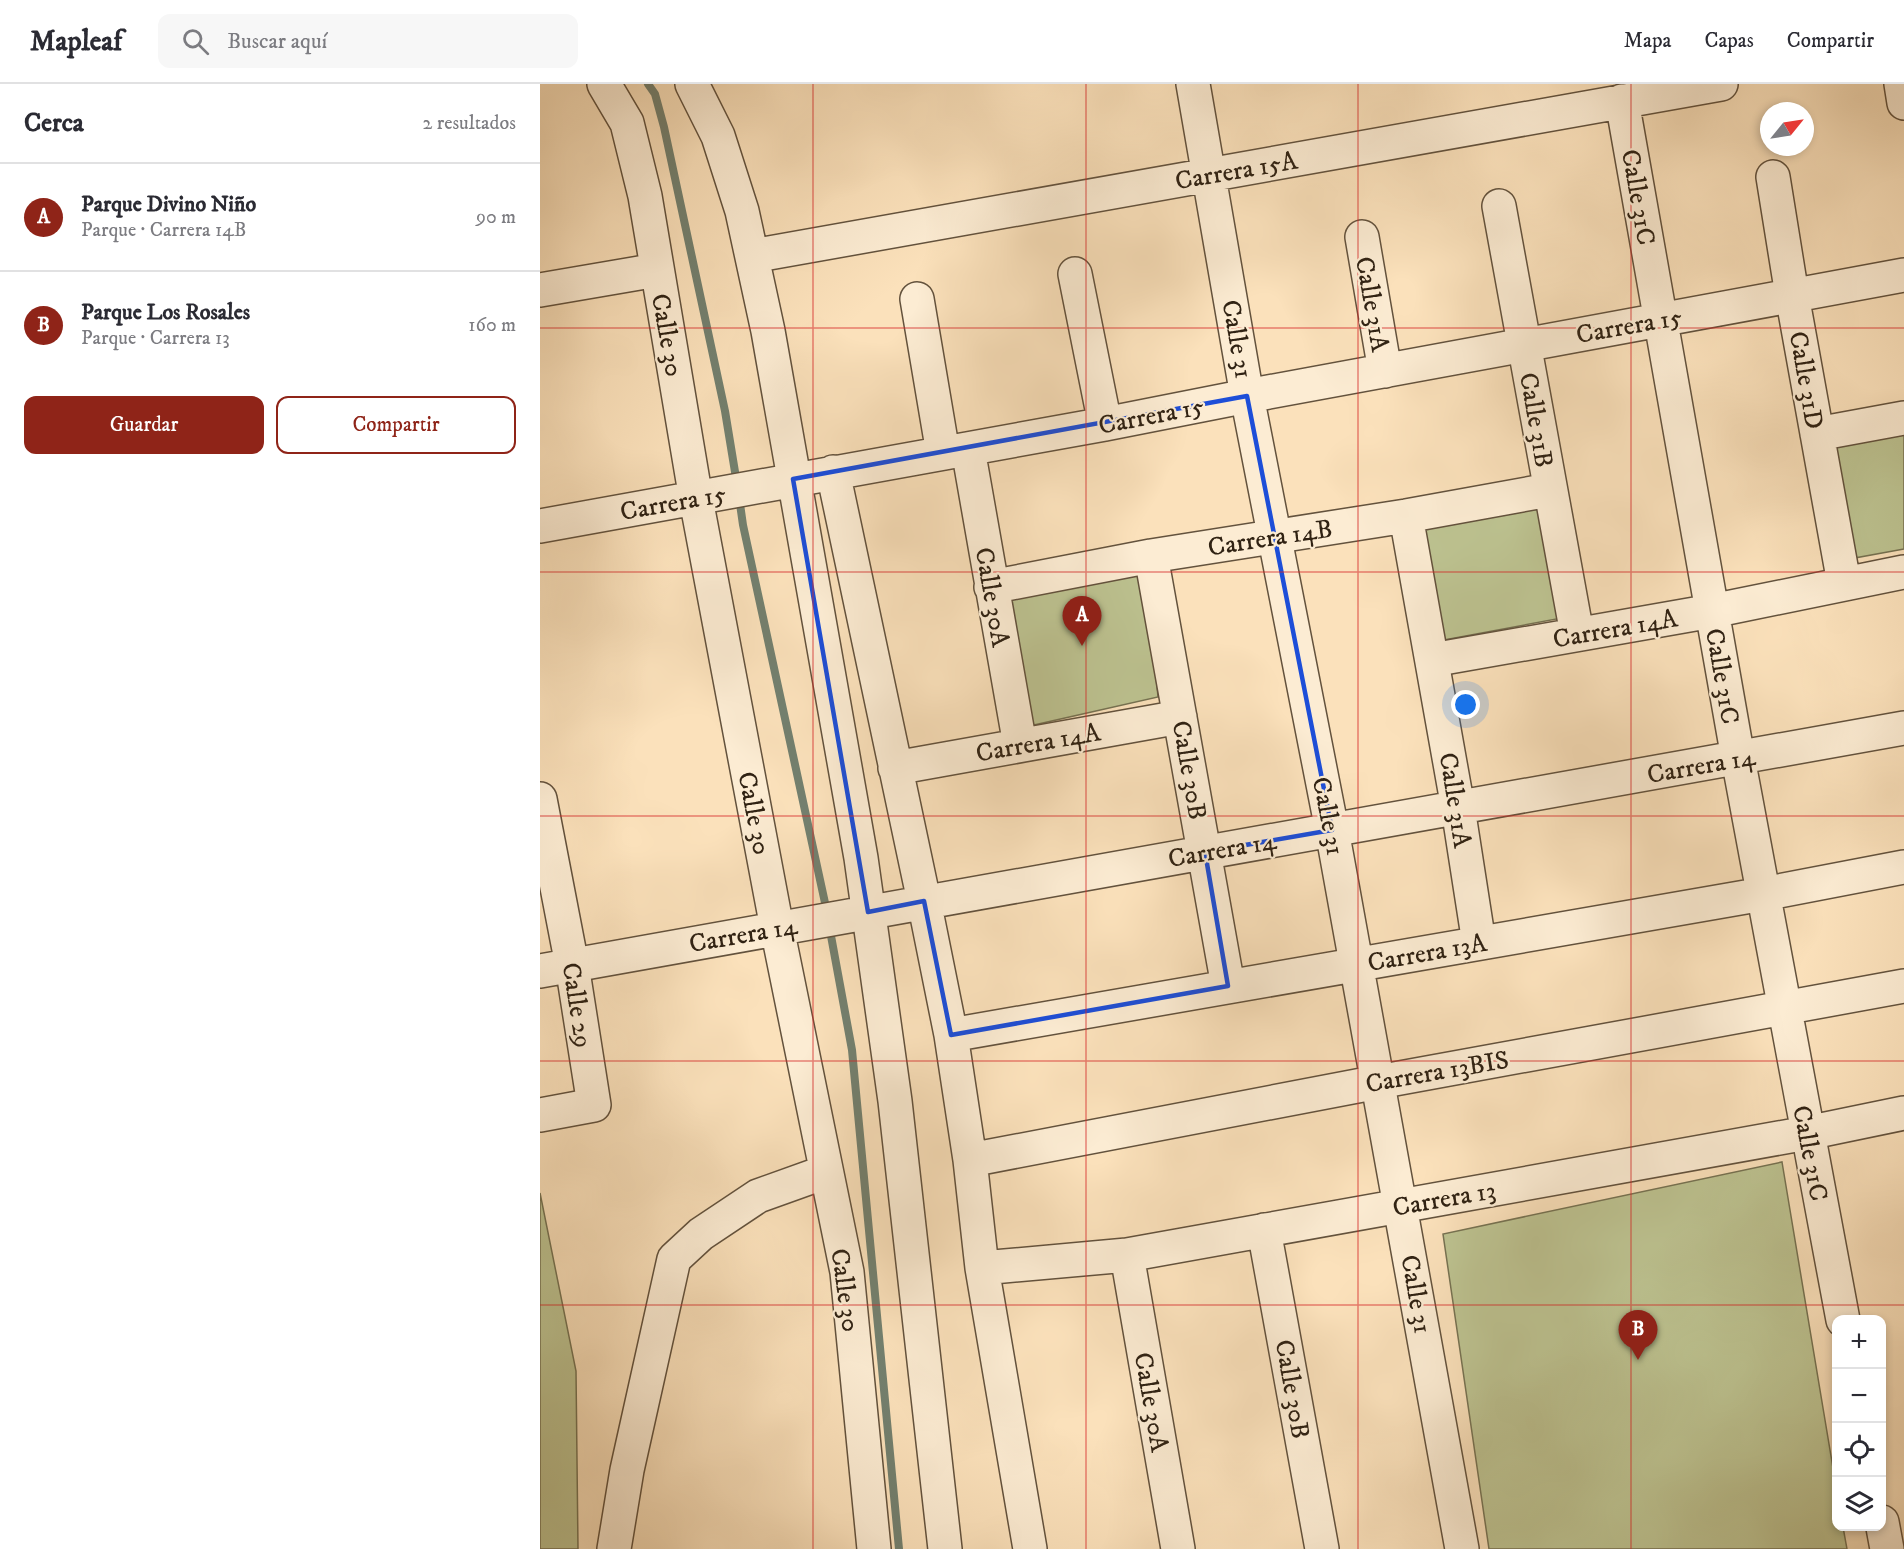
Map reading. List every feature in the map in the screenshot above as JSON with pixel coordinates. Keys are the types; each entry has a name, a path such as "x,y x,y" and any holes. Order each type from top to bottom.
{"street":[{"name":"Calle 30","path":"604,84 627,123 645,196 657,270 706,497 789,926 825,1172 847,1272 874,1549"},
{"path":"692,84 718,136 742,211 752,256 768,331 778,482 861,858 858,913 895,1101 945,1549"},
{"name":"Calle 31","path":"1193,84 1248,396 1332,830 1462,1549"},
{"name":"Carrera 15A","path":"752,256 1721,84"},
{"path":"1901,84 1904,103"},
{"name":"Calle 31C","path":"1622,101 1738,758 1842,1315"},
{"name":"Calle 31D","path":"1773,177 1844,583"},
{"name":"Calle 31B","path":"1499,206 1577,634"},
{"name":"Calle 31A","path":"1362,237 1385,371"},
{"path":"540,291 657,270"},
{"path":"1075,274 1105,424"},
{"name":"Carrera 15","path":"540,526 1105,424 1904,275"},
{"name":"Calle 30A","path":"917,299 991,587 1020,745"},
{"path":"1817,434 1904,418"},
{"path":"833,472 951,1035 970,1160 982,1268 1030,1549"},
{"name":"Carrera 14B","path":"991,587 1151,555 1406,516 1549,490"},
{"name":"Calle 31A","path":"1406,516 1458,808 1479,943"},
{"name":"Calle 30B","path":"1151,555 1228,986"},
{"name":"Carrera 14A","path":"1432,660 1712,610 1904,572"},
{"name":"Carrera 14A","path":"895,768 1180,717"},
{"name":"Carrera 14","path":"540,971 1904,728"},
{"name":"Calle 29","path":"540,1115 594,1105 572,965 541,814"},
{"name":"Carrera 13A","path":"951,1035 1763,894 1904,867"},
{"name":"Carrera 13BIS","path":"970,1160 1378,1082 1904,986"},
{"name":"Carrera 13","path":"982,1268 1127,1255 1807,1133 1904,1113"},
{"path":"614,1549 627,1470 674,1259 701,1234 758,1197 825,1172"},
{"name":"Calle 30B","path":"1264,1230 1322,1549"},
{"name":"Calle 30A","path":"1127,1255 1178,1549"},
{"path":"1883,1531 1887,1549"}],"highlighted area":[{"path":"1247,396 1332,830 1205,852 1228,986 951,1035 924,901 868,912 793,479"}],"green space":[{"path":"1904,428 1904,549 1849,559 1830,439"},
{"path":"1540,502 1562,618 1444,640 1424,524"},
{"path":"1146,567 1158,697 1025,727 1002,595"},
{"path":"1782,1162 1832,1462 1832,1531 1844,1531 1847,1549 1489,1549 1443,1234"},
{"path":"540,1193 576,1371 578,1549 540,1549"}],"waterway":[{"path":"648,84 655,94 664,127 725,411 737,484"},
{"path":"739,497 743,525 827,912"},
{"path":"829,925 852,1050 899,1549"}],"place":[{"name":"Parque Divino Niño","path":"1082,646"},
{"name":"Parque Los Rosales","path":"1638,1360"}]}
